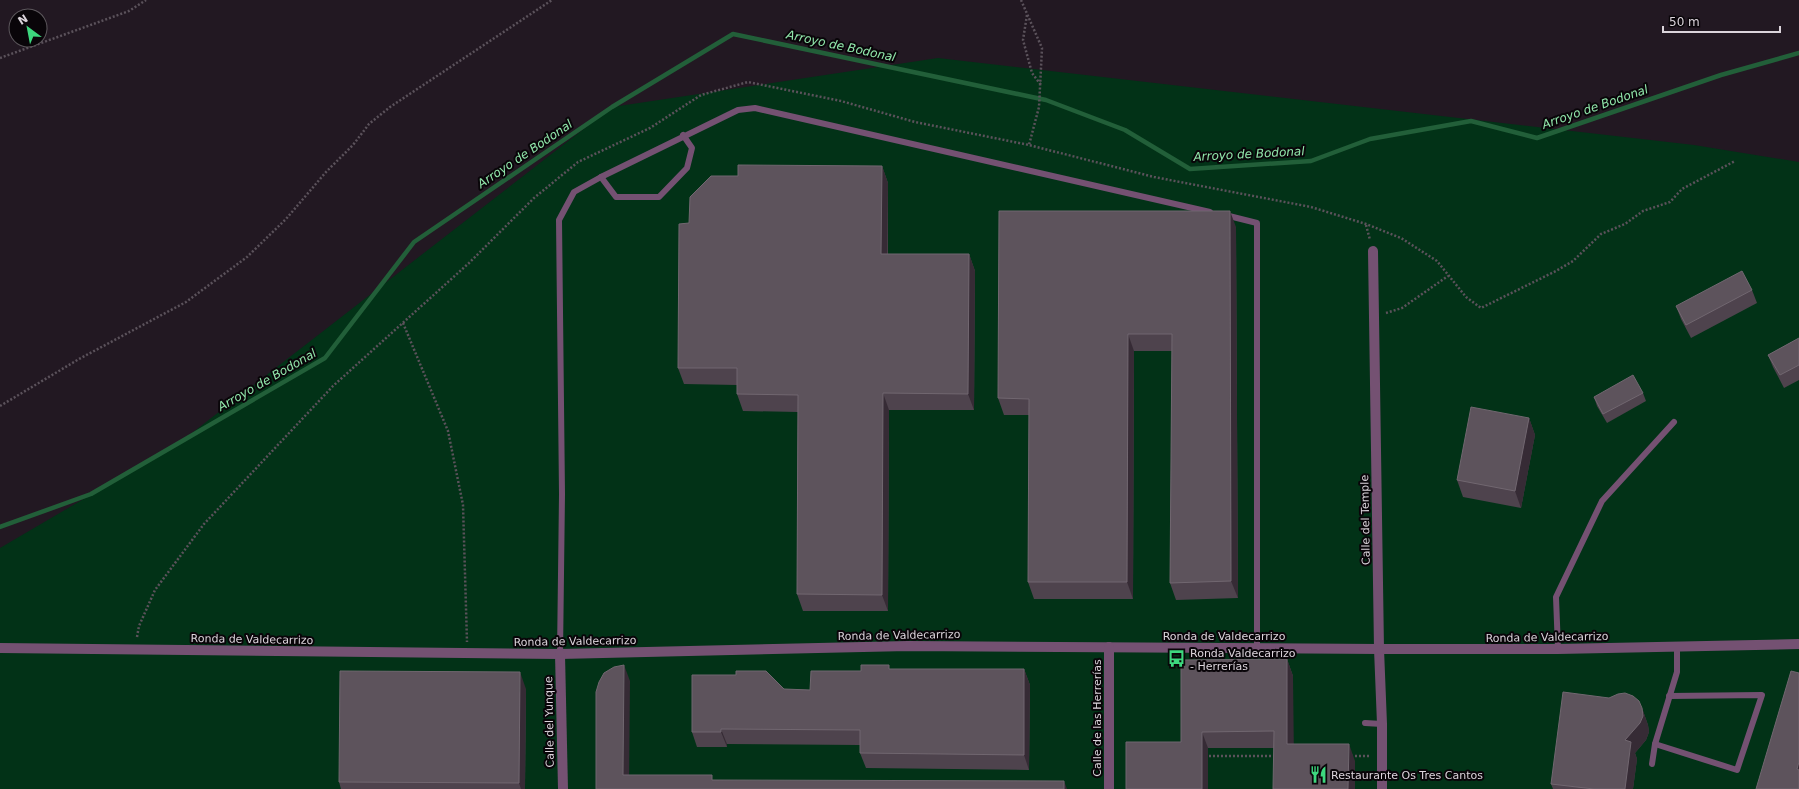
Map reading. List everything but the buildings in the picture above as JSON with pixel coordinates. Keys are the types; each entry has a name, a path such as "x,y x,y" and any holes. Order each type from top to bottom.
{"street":[{"name":"Calle del Temple","path":"1373,251 1382,789"},
{"name":"Ronda de Valdecarrizo","path":"0,648 560,654 908,646 1558,649 1799,644"},
{"name":"Calle de las Herrerías","path":"1109,647 1109,789"},
{"name":"Calle del Yunque","path":"560,654 563,789"}],"lane":[{"path":"560,654 562,494 559,220 574,192 601,177 738,110 755,108 1258,223 1257,648"},
{"path":"601,177 616,197 659,197 687,168 692,148 683,136"},
{"path":"1558,649 1556,597 1602,501 1674,422"},
{"path":"1652,764 1655,744 1677,672 1677,647"},
{"path":"1655,744 1737,770 1762,695 1669,696"},
{"path":"1365,723 1382,724"}],"path":[{"path":"0,58 129,11 146,0"},
{"path":"0,406 79,359 186,302 198,292 220,278 247,258 286,219 326,172 353,145 369,124 390,108 552,0"},
{"path":"1021,0 1042,48 1042,86 1039,107 1029,145"},
{"path":"1027,14 1023,40 1032,73 1042,86"},
{"path":"136,649 139,626 155,590 204,524 333,386 470,264 534,198 578,162 650,128 701,96 748,82 841,101 915,122 1029,145 1154,177 1311,207 1366,224 1401,238 1437,262 1466,297 1481,308 1556,271 1573,261 1601,234 1626,224 1643,211 1670,202 1682,189 1735,161"},
{"path":"1374,318 1402,308 1448,276"},
{"path":"402,323 448,430 463,505 468,653"},
{"path":"1203,756 1281,756"},
{"path":"1343,756 1382,756"}],"green space":[{"path":"938,58 1694,145 1799,162 1799,789 0,789 0,548 179,443 612,107"}],"waterway":[{"name":"Arroyo de Bodonal","path":"0,527 91,494 325,358 414,242 612,107 733,34 1046,100 1125,130 1190,169 1311,161 1370,139 1471,121 1537,138 1721,75 1799,53"}],"place":[{"name":"Ronda Valdecarrizo - Herrerías","path":"1177,659"},
{"name":"Restaurante Os Tres Cantos","path":"1318,775"}]}
